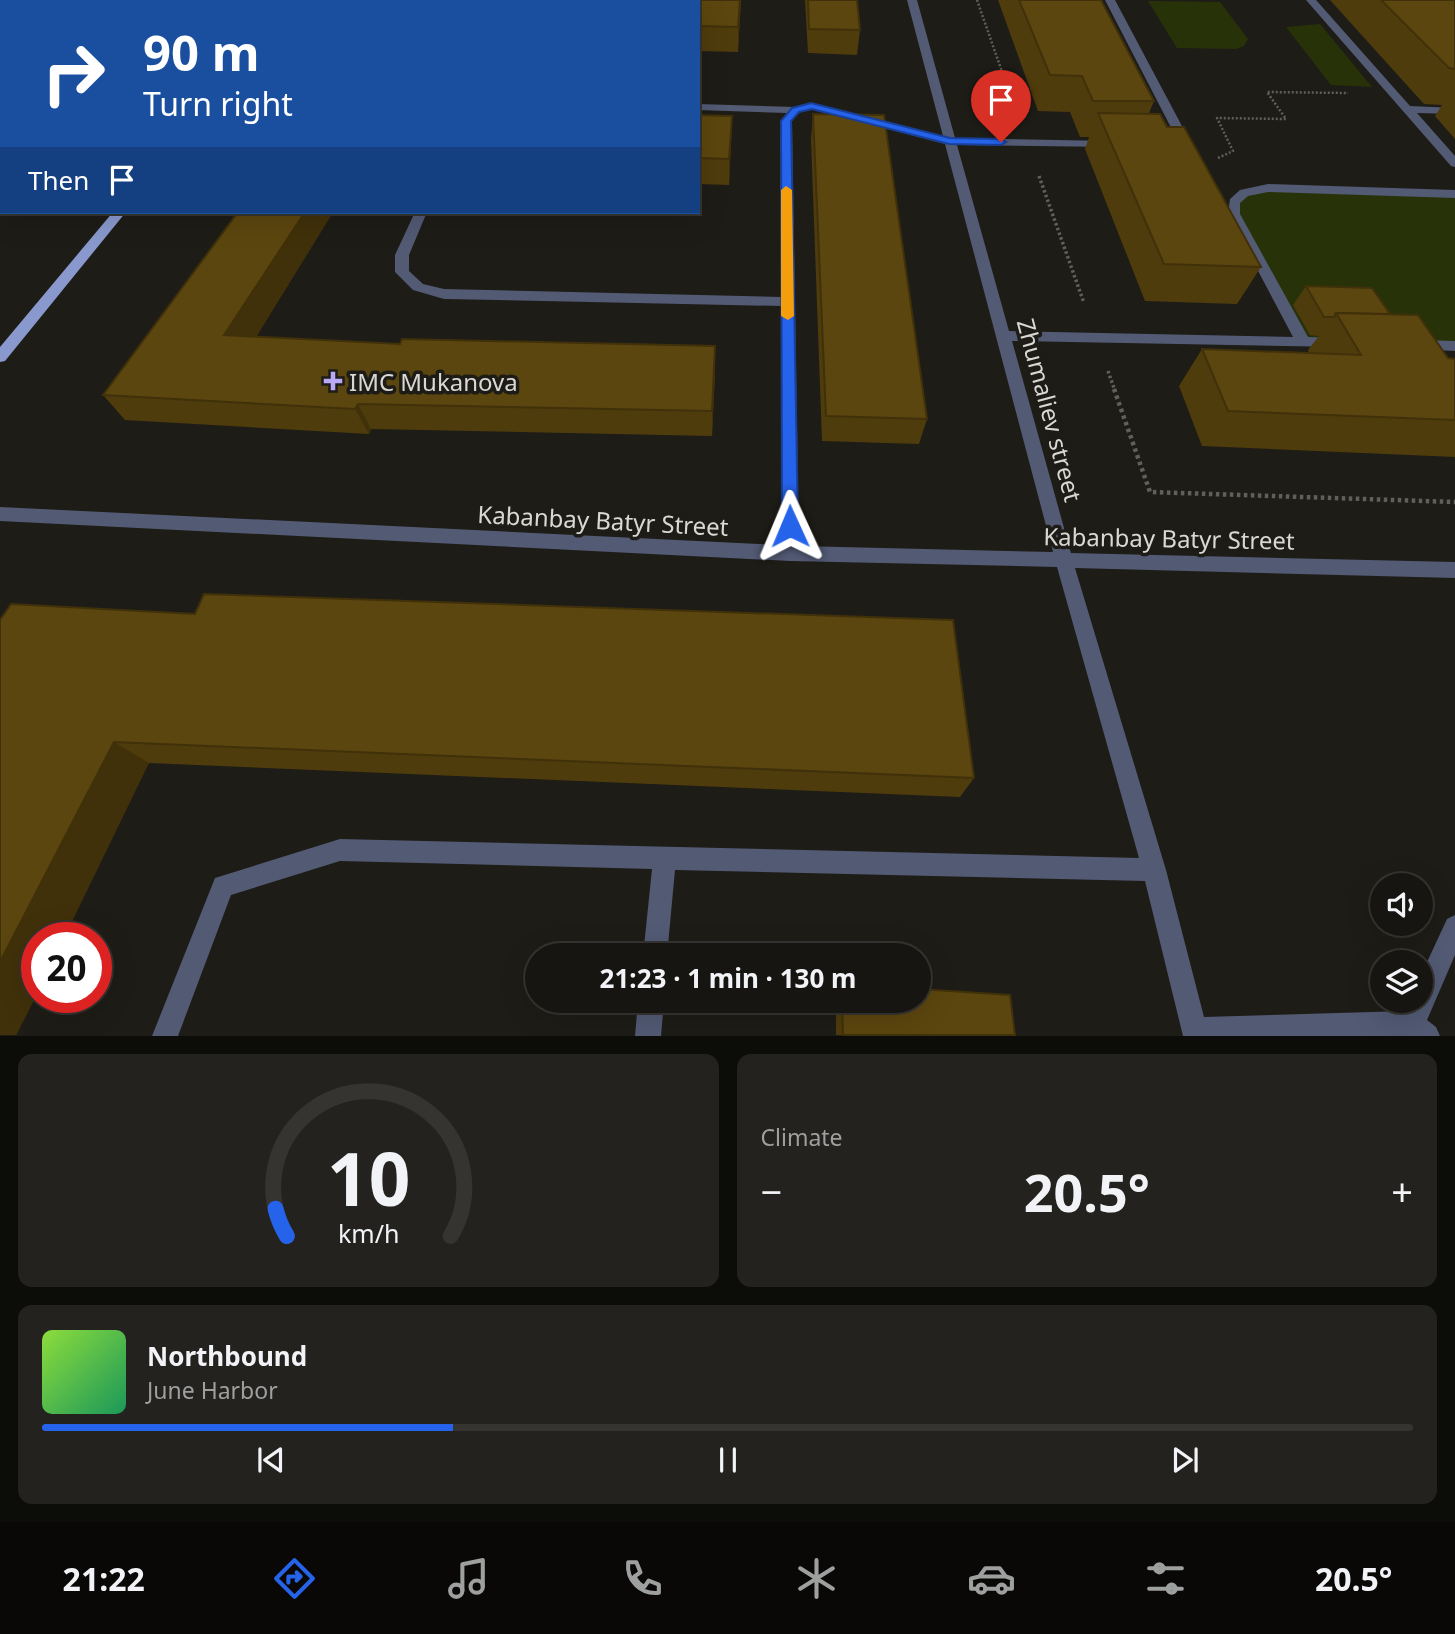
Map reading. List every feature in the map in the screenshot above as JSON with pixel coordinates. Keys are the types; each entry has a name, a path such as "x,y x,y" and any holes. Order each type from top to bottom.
{"main road":[{"path":"0,357 118,214"}],"street":[{"name":"Zhumaliev street","path":"912,0 1064,560 1154,870 1195,1033"},
{"path":"1110,0 1186,145 1173,145"},
{"path":"1311,0 1455,163"},
{"path":"700,107 795,110 811,106 949,141 1120,144"},
{"path":"790,553 786,121 795,110"},
{"path":"1408,110 1455,111"},
{"path":"1303,342 1234,214 1234,202 1244,193 1268,188 1455,194"},
{"path":"420,214 402,256 402,272 418,287 444,294 788,302"},
{"path":"1005,336 1355,343"},
{"path":"1405,345 1455,346"},
{"name":"Kabanbay Batyr Street","path":"0,514 790,553 1455,570"},
{"path":"165,1035 223,886 340,850 1154,870"},
{"path":"656,943 664,859"},
{"path":"1195,1033 1419,1030 1455,927"},
{"path":"648,1035 650,1013"}],"path":[{"path":"1211,158 1219,158 1233,151 1217,118 1286,120 1267,92 1394,94"}],"green space":[{"path":"1148,1 1220,2 1248,39 1244,46 1236,49 1177,48"},
{"path":"1320,24 1372,87 1331,85 1286,27"},
{"path":"1268,188 1455,194 1455,346 1303,342 1234,214 1244,193"}],"building":[{"path":"700,0 740,0 738,27 700,26"},
{"path":"808,0 857,0 860,30 809,29"},
{"path":"1019,0 1101,0 1154,101 1093,101 1082,76 1050,75"},
{"path":"1381,0 1454,0 1455,69 1449,68"},
{"path":"1098,113 1160,114 1167,127 1184,127 1261,267 1164,264"},
{"path":"813,114 884,115 927,419 826,416"},
{"path":"700,115 732,116 729,159 700,158"},
{"path":"237,214 304,214 224,335 400,344 402,339 715,346 712,411 358,404 355,409 103,395"},
{"path":"1306,286 1372,288 1390,314 1336,313 1334,317 1324,317"},
{"path":"1336,313 1418,315 1448,358 1455,359 1455,420 1228,411 1202,349 1361,355"},
{"path":"204,594 953,620 974,778 114,742 0,962 0,620 11,604 195,614"},
{"path":"931,990 1010,995 1015,1035 843,1035 842,1013 931,1013"}],"slow traffic":[{"path":"786,190 788,316"}],"place":[{"name":"IMC Mukanova","path":"333,381"}],"route":[{"path":"790,526 786,121 795,110 811,106 949,141 1001,142"}]}
